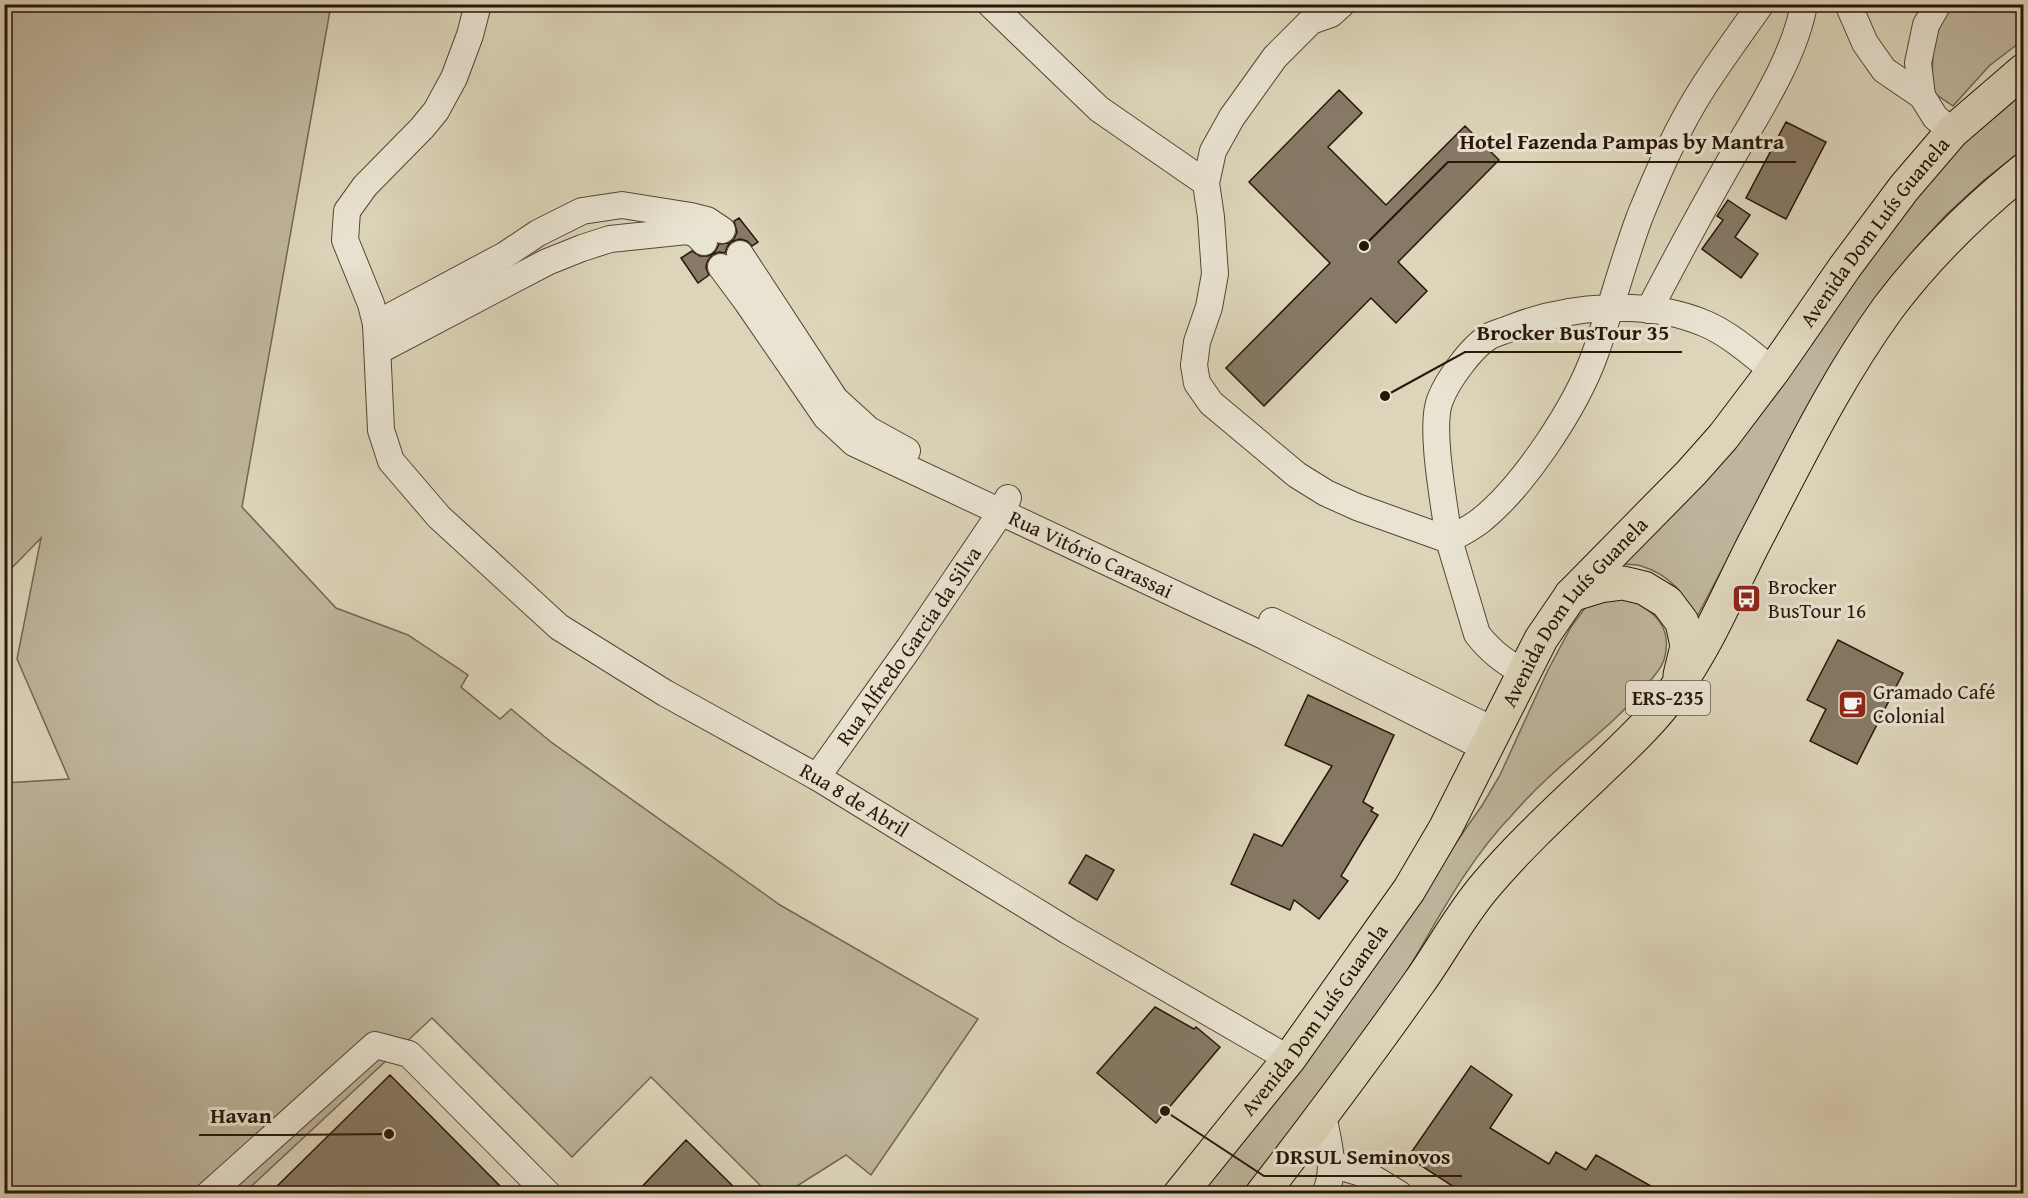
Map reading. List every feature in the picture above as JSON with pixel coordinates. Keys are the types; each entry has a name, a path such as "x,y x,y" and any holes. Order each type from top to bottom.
{"main road":[{"name":"Avenida Dom Luís Guanela","path":"1180,1192 1288,1059 1409,890 1446,827 1541,639 1571,595 1691,473 1723,437 1904,188 1952,132 2024,70"},
{"name":"ERS-235","path":"1262,1194 1323,1115 1482,889 1539,829 1621,750 1674,691 1700,648 1808,441 1858,352 1889,307 1928,259 1983,202 2024,170"},
{"path":"1571,595 1600,586 1623,583 1644,588 1667,602 1682,622 1687,646 1674,691"}],"street":[{"name":"Rua 8 de Abril","path":"478,4 470,35 454,78 436,111 365,186 347,211 345,240 371,304 376,324 381,430 391,461 439,517 559,627 665,693 817,777 1068,931 1288,1059"},
{"path":"990,4 1099,109 1206,183"},
{"path":"1342,4 1331,14 1311,13 1275,57 1232,117 1213,151 1206,183 1215,274 1209,307 1197,342 1194,365 1197,383 1211,403 1297,474 1326,493 1449,540"},
{"path":"1449,540 1480,521 1511,490 1540,454 1575,396 1594,356 1640,216 1672,145 1703,88 1761,4"},
{"path":"1649,310 1695,223 1769,93 1800,25 1804,4"},
{"path":"1848,4 1865,43 1884,70 1922,96 1935,117 1952,132"},
{"path":"1922,96 1918,63 1926,25 1938,4"},
{"path":"376,324 505,255 538,233 582,211 622,206 691,216 707,220 713,236 687,231 610,239 582,248 548,262 378,351"},
{"path":"565,219 582,248"},
{"name":"Rua Vitório Carassai","path":"730,261 835,399 869,430 1004,505 1266,618 1491,740"},
{"path":"1524,673 1499,658 1478,634 1449,540 1436,436 1439,401 1458,366 1488,337 1538,317 1610,308 1678,314 1707,324 1737,341 1773,371"},
{"name":"Rua Alfredo Garcia da Silva","path":"817,777 909,648 1004,505"},
{"path":"209,1194 375,1045 409,1054 548,1194"},
{"path":"1323,1115 1332,1164 1330,1182 1325,1194"},
{"path":"1332,1164 1368,1175 1399,1194"}],"shaded area":[{"path":"5,5 331,5 242,507 336,608 408,635 468,675 461,687 500,719 511,709 551,742 780,905 978,1019 871,1175 846,1155 786,1193 768,1193 651,1077 572,1157 432,1018 244,1193 5,1193 4,783 69,779 17,659 41,538 5,575"},
{"path":"1948,5 2023,5 2023,40 1989,66 1953,106 1934,93 1933,82 1936,36"},
{"path":"2023,87 2023,150 1984,180 1946,215 1911,254 1880,295 1767,485 1694,622 1682,595 1660,574 1641,566 1613,564 1910,204 1961,146"},
{"path":"1627,596 1653,614 1664,629 1666,648 1664,660 1658,672 1633,701 1540,785 1494,835 1462,879 1392,996 1358,1046 1246,1188 1241,1193 1196,1194 1354,989 1483,804 1500,775 1548,670 1571,627 1585,608 1597,600"}],"building":[{"path":"1339,90 1362,113 1328,147 1386,205 1465,126 1499,160 1398,262 1427,291 1396,323 1371,298 1264,406 1226,368 1330,263 1249,182"},
{"path":"1786,122 1826,142 1786,219 1746,198"},
{"path":"1728,200 1750,215 1735,237 1758,254 1741,278 1702,249 1723,220 1717,216"},
{"path":"739,218 758,242 752,246 740,239 731,242 725,253 719,252 712,255 706,268 709,275 698,283 681,258 692,251 700,256 708,256 715,252 719,244 729,243 737,232 734,221"},
{"name":"Gramado Café Colonial","path":"1838,640 1903,673 1857,764 1810,741 1826,709 1807,700"},
{"path":"1308,695 1394,735 1363,802 1373,808 1371,811 1378,815 1341,876 1348,881 1319,919 1294,900 1290,910 1231,884 1254,834 1282,846 1332,766 1285,745"},
{"path":"1086,855 1114,870 1097,900 1069,883"},
{"path":"1155,1007 1194,1029 1196,1027 1220,1047 1156,1123 1097,1073"},
{"path":"1471,1066 1512,1095 1490,1128 1549,1164 1556,1152 1586,1170 1596,1155 1665,1194 1450,1194 1454,1187 1408,1157"},
{"path":"390,1075 508,1194 269,1194"},
{"path":"686,1140 741,1194 635,1194"}],"place":[{"name":"Hotel Fazenda Pampas by Mantra","path":"1364,246"},
{"name":"Brocker BusTour 35","path":"1385,396"},
{"name":"Brocker BusTour 16","path":"1747,599"},
{"name":"Gramado Café Colonial","path":"1852,704"},
{"name":"DRSUL Seminovos","path":"1165,1111"},
{"name":"Havan","path":"389,1134"}]}
